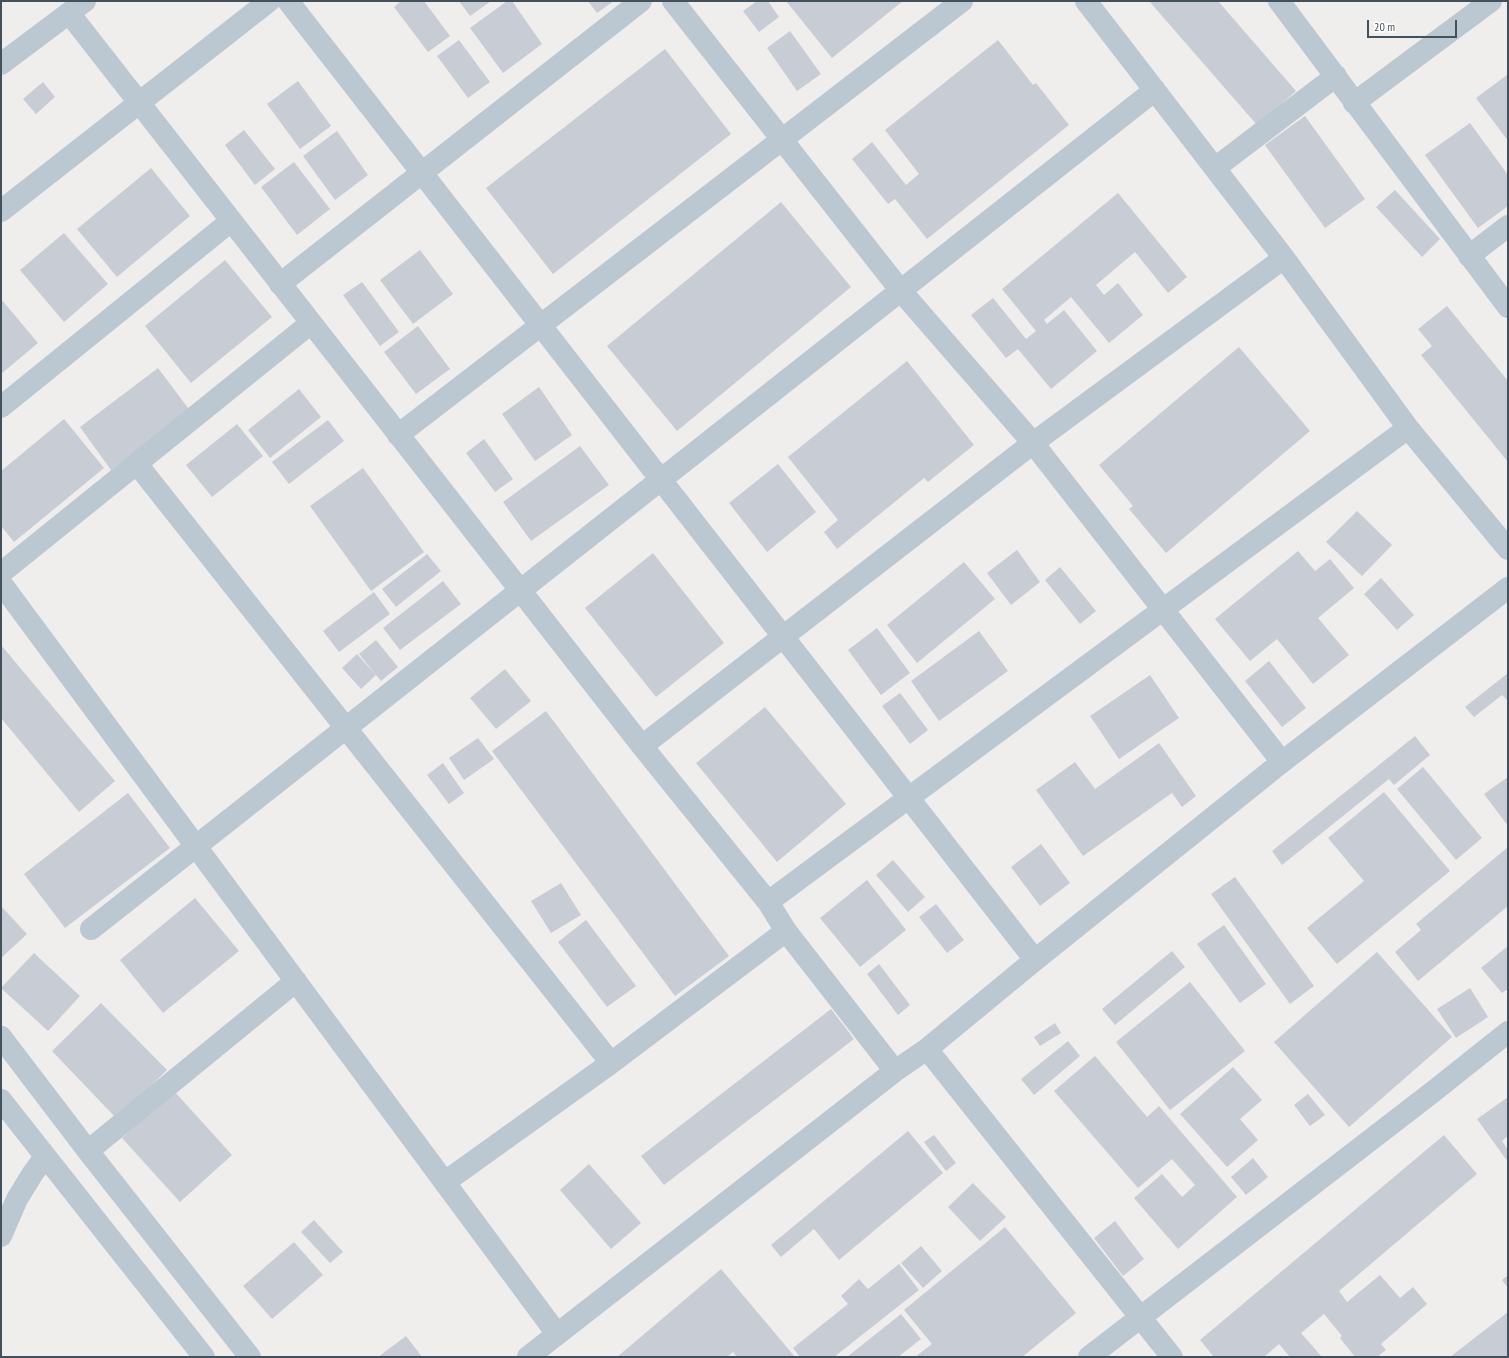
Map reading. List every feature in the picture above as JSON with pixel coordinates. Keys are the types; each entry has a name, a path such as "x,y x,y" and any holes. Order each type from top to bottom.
{"street":[{"path":"1,211 270,1"},
{"path":"288,1 1034,960"},
{"path":"280,284 641,1"},
{"path":"673,1 900,291 1033,444 1282,762"},
{"path":"398,435 962,1"},
{"path":"1086,1 1284,258 1408,428 1508,549"},
{"path":"1279,1 1508,307"},
{"path":"1354,103 1491,1"},
{"path":"1,64 77,7 139,103 642,746 768,902 786,931 896,1071"},
{"path":"1215,168 1336,76"},
{"path":"91,929 197,847 1155,90"},
{"path":"1,407 231,221"},
{"path":"1469,256 1508,226"},
{"path":"642,746 1033,444 1284,258"},
{"path":"1,573 311,323"},
{"path":"768,902 1408,428"},
{"path":"137,464 611,1063"},
{"path":"1,583 557,1334"},
{"path":"528,1357 896,1071 927,1049 1034,960 1282,762 1508,588"},
{"path":"445,1182 611,1063 786,931"},
{"path":"88,1151 296,981"},
{"path":"1089,1357 1508,1032"},
{"path":"1,1037 88,1151 250,1357"},
{"path":"927,1049 1172,1357"},
{"path":"1,1100 204,1357"},
{"path":"1,1236 17,1199 32,1173 46,1157"}],"building":[{"path":"401,1 424,1 450,36 428,52 394,7"},
{"path":"459,1 491,1 470,16"},
{"path":"507,1 512,1 542,44 503,73 470,28"},
{"path":"588,1 614,1 597,13"},
{"path":"757,1 768,1 779,17 759,32 743,11"},
{"path":"786,1 903,1 832,58"},
{"path":"1149,1 1218,1 1296,91 1257,125"},
{"path":"790,31 821,74 797,91 767,48"},
{"path":"459,40 490,82 468,98 437,56"},
{"path":"998,40 1033,85 1036,83 1069,125 927,239 895,199 888,204 852,159 872,142 906,185 919,174 885,130"},
{"path":"665,49 731,134 553,274 486,188"},
{"path":"1507,75 1508,77 1508,141 1476,98"},
{"path":"298,81 331,126 300,149 267,104"},
{"path":"43,82 55,97 36,114 23,99"},
{"path":"1305,116 1365,199 1325,228 1265,145"},
{"path":"1470,123 1508,175 1508,206 1478,228 1425,155"},
{"path":"244,130 275,169 255,185 225,145"},
{"path":"337,131 368,175 335,200 303,156"},
{"path":"294,162 330,209 297,235 261,187"},
{"path":"151,168 190,216 117,277 77,229"},
{"path":"1395,190 1440,239 1422,257 1376,207"},
{"path":"1118,193 1187,277 1168,293 1135,252 1096,285 1104,295 1118,283 1143,315 1109,343 1071,297 1044,320 1047,324 1064,310 1097,351 1051,389 1018,349 1006,358 971,315 993,298 1026,339 1036,331 1002,289"},
{"path":"781,202 851,287 677,431 607,346"},
{"path":"64,233 108,284 64,322 20,270"},
{"path":"420,250 453,294 413,324 380,280"},
{"path":"225,260 272,317 191,383 145,326"},
{"path":"362,282 399,332 380,346 343,295"},
{"path":"1,299 38,343 1,374"},
{"path":"1447,306 1508,381 1508,462 1421,355 1432,346 1418,329"},
{"path":"418,326 450,369 416,394 384,352"},
{"path":"1239,347 1310,431 1166,553 1129,509 1133,506 1099,465"},
{"path":"907,361 974,445 928,482 924,478 837,549 824,532 838,520 788,457"},
{"path":"158,368 191,412 111,470 80,427"},
{"path":"539,387 572,435 535,461 502,414"},
{"path":"299,389 321,417 270,458 248,430"},
{"path":"64,419 104,468 14,542 1,526 1,471"},
{"path":"328,420 344,441 289,484 272,462"},
{"path":"237,424 263,456 212,497 186,465"},
{"path":"484,439 513,479 495,492 466,453"},
{"path":"580,446 609,485 531,541 503,502"},
{"path":"778,464 816,512 767,552 729,503"},
{"path":"363,468 424,552 371,591 310,506"},
{"path":"1357,511 1392,545 1362,576 1326,542"},
{"path":"1017,550 1040,582 1011,605 987,573"},
{"path":"1298,551 1315,571 1330,559 1354,588 1318,618 1349,655 1313,684 1277,639 1250,661 1215,619"},
{"path":"653,553 724,643 656,697 585,608"},
{"path":"427,554 441,571 396,607 382,589"},
{"path":"964,562 995,599 917,663 887,625"},
{"path":"1060,567 1096,611 1080,624 1045,580"},
{"path":"1381,578 1414,615 1397,630 1364,594"},
{"path":"443,581 461,604 400,650 383,628"},
{"path":"374,592 390,614 339,652 323,631"},
{"path":"877,628 910,673 881,695 848,650"},
{"path":"979,631 1008,671 939,721 911,681"},
{"path":"376,640 398,667 381,681 359,654"},
{"path":"1,645 115,781 79,812 1,718"},
{"path":"357,654 376,675 361,689 342,668"},
{"path":"1269,661 1306,708 1282,727 1245,681"},
{"path":"505,669 531,701 496,729 470,698"},
{"path":"1508,673 1508,701 1502,695 1474,717 1465,707"},
{"path":"1150,675 1179,718 1119,759 1090,716"},
{"path":"900,693 928,730 910,744 882,706"},
{"path":"765,707 846,804 777,862 696,763"},
{"path":"546,711 729,956 675,996 492,751"},
{"path":"1415,736 1430,755 1394,785 1389,779 1282,865 1272,851"},
{"path":"478,738 494,759 464,780 449,758"},
{"path":"1159,743 1196,796 1182,807 1172,793 1083,856 1036,790 1075,762 1095,789"},
{"path":"443,763 464,793 449,804 427,775"},
{"path":"1423,767 1482,838 1456,860 1397,789"},
{"path":"1508,777 1508,826 1484,794"},
{"path":"1384,792 1450,871 1337,964 1307,928 1364,881 1328,838"},
{"path":"128,793 170,848 65,928 24,874"},
{"path":"1041,844 1070,883 1040,906 1011,867"},
{"path":"1508,847 1508,906 1418,981 1395,952 1421,930 1416,924"},
{"path":"893,860 925,897 908,912 876,875"},
{"path":"1235,877 1314,986 1290,1004 1211,894"},
{"path":"867,880 906,930 860,967 820,918"},
{"path":"561,883 581,915 551,933 531,901"},
{"path":"195,898 239,951 163,1013 120,960"},
{"path":"936,904 964,940 947,953 919,917"},
{"path":"1,906 27,934 1,958"},
{"path":"586,920 636,986 607,1007 558,942"},
{"path":"1224,925 1266,984 1240,1003 1197,944"},
{"path":"1508,946 1508,989 1502,993 1481,968"},
{"path":"1172,951 1185,967 1115,1025 1102,1009"},
{"path":"1377,952 1452,1037 1349,1127 1274,1042"},
{"path":"34,953 80,996 48,1031 1,988"},
{"path":"879,964 910,1005 898,1015 867,974"},
{"path":"1190,982 1245,1051 1170,1110 1116,1042"},
{"path":"1470,988 1488,1017 1456,1038 1437,1009"},
{"path":"101,1003 167,1070 117,1119 52,1051"},
{"path":"831,1009 854,1039 664,1185 641,1156"},
{"path":"1055,1023 1061,1033 1040,1046 1034,1037"},
{"path":"1068,1041 1080,1056 1034,1095 1021,1079"},
{"path":"1095,1056 1147,1117 1159,1106 1237,1197 1178,1249 1134,1198 1162,1174 1182,1197 1195,1185 1172,1159 1138,1188 1054,1091"},
{"path":"1233,1067 1262,1100 1240,1119 1258,1140 1227,1167 1180,1114"},
{"path":"174,1091 232,1155 180,1202 122,1138"},
{"path":"1308,1094 1325,1115 1310,1126 1294,1105"},
{"path":"1508,1097 1508,1136 1502,1141 1508,1150 1508,1162 1477,1119"},
{"path":"908,1131 943,1173 839,1260 814,1229 781,1257 771,1245"},
{"path":"934,1135 956,1163 946,1171 924,1142"},
{"path":"1444,1135 1477,1174 1339,1291 1347,1302 1380,1275 1400,1298 1413,1287 1427,1304 1381,1344 1386,1350 1377,1357 1355,1357 1340,1338 1342,1336 1324,1314 1301,1333 1322,1357 1290,1357 1279,1344 1264,1357 1214,1357 1200,1340"},
{"path":"1253,1158 1268,1177 1246,1195 1231,1177"},
{"path":"589,1164 641,1223 611,1249 560,1190"},
{"path":"973,1183 1006,1217 980,1241 948,1207"},
{"path":"314,1220 343,1252 330,1263 301,1232"},
{"path":"1115,1221 1144,1259 1123,1276 1094,1238"},
{"path":"1005,1227 1076,1313 1022,1357 915,1357 932,1344 904,1310"},
{"path":"294,1242 323,1275 272,1319 243,1286"},
{"path":"921,1246 942,1271 923,1288 901,1263"},
{"path":"899,1264 919,1290 834,1357 800,1357 793,1348 848,1304 841,1296 859,1279 868,1289"},
{"path":"721,1269 795,1357 737,1357 733,1352 727,1357 617,1357"},
{"path":"1508,1275 1508,1288 1502,1280"},
{"path":"1508,1312 1508,1357 1450,1357"},
{"path":"901,1314 921,1339 898,1357 847,1357"},
{"path":"406,1336 422,1357 378,1357"}]}
